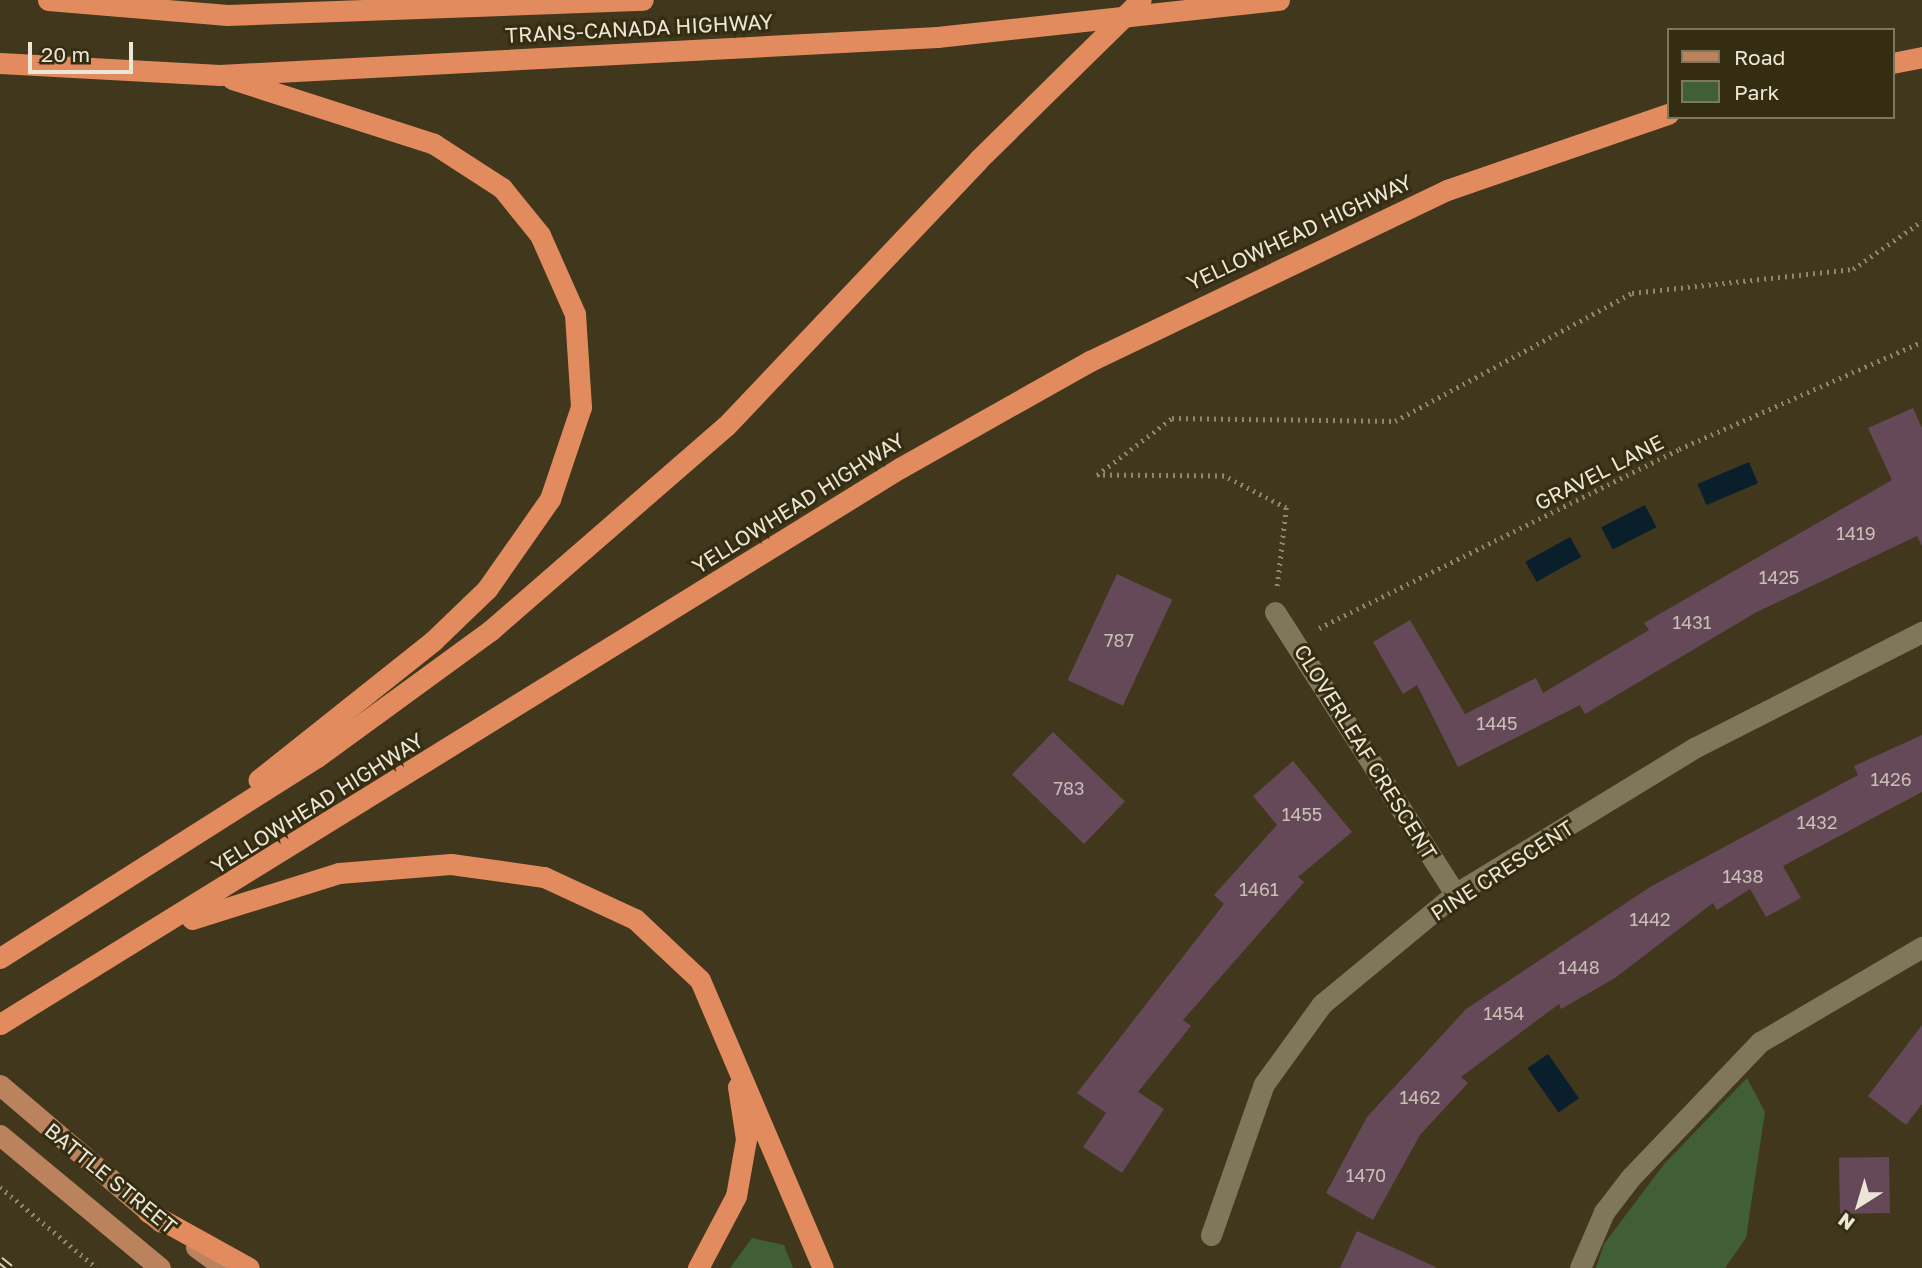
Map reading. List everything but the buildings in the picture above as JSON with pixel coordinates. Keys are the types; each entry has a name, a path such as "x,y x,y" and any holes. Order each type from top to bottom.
{"highway":[{"name":"TRANS-CANADA HIGHWAY","path":"48,0 227,15 643,0"},
{"name":"YELLOWHEAD HIGHWAY","path":"0,958 317,757 491,630 726,426 978,160 1141,0"},
{"name":"TRANS-CANADA HIGHWAY","path":"0,63 220,75 937,37 1279,0"},
{"path":"1894,63 1922,57"},
{"path":"128,878 310,741 487,589 550,499 581,407 575,314 540,235 502,188 434,144 220,75"},
{"name":"YELLOWHEAD HIGHWAY","path":"0,1024 164,927 900,468 1090,361 1447,190 1666,115"},
{"path":"164,927 339,873 451,864 544,877 635,919 700,980 823,1268"},
{"path":"698,1268 736,1196 746,1139 733,1054"},
{"path":"148,1212 249,1268"}],"main road":[{"name":"BATTLE STREET","path":"0,1085 148,1212 225,1268"},
{"name":"BATTLE STREET","path":"0,1135 160,1268"}],"street":[{"name":"CLOVERLEAF CRESCENT","path":"1275,612 1296,640 1455,894"},
{"name":"PINE CRESCENT","path":"1211,1235 1264,1084 1322,1004 1455,894 1696,747 1922,632"},
{"path":"1580,1268 1604,1212 1631,1177 1760,1042 1922,947"}],"path":[{"path":"1275,612 1286,508 1224,475 1097,475 1172,418 1395,421 1632,293 1853,269 1922,221"},
{"name":"GRAVEL LANE","path":"1296,640 1679,449 1922,342"},
{"path":"0,1187 97,1268"}],"green space":[{"path":"1747,1078 1765,1112 1746,1238 1725,1268 1596,1268 1604,1244 1665,1163"},
{"path":"752,1238 784,1245 793,1268 730,1268"}],"water":[{"path":"1749,462 1758,483 1706,505 1697,484"},
{"path":"1645,505 1656,527 1613,550 1601,527"},
{"path":"1570,537 1581,557 1537,582 1525,562"},
{"path":"1548,1054 1579,1098 1558,1113 1528,1068"}],"railway":[{"path":"0,1260 10,1268"}]}
